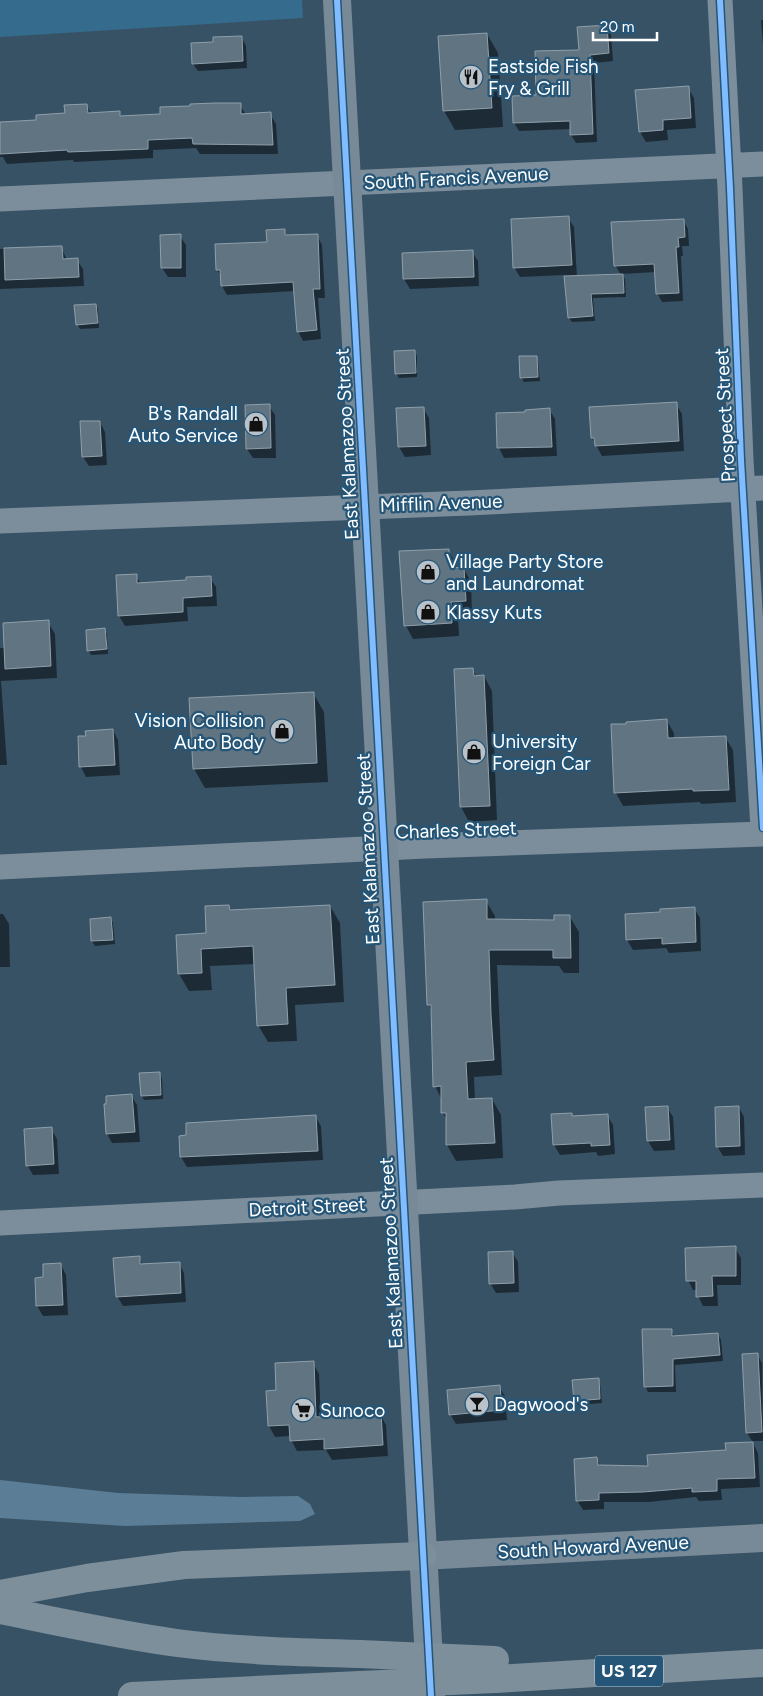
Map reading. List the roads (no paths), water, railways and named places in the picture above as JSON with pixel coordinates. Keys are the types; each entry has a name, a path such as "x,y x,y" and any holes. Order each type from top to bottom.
{"highway":[{"path":"0,1594 87,1578 184,1565 422,1556"},
{"path":"0,1610 136,1637 224,1648 360,1654 495,1670 763,1659"},
{"name":"US 127","path":"132,1696 360,1686 495,1670 763,1663"}],"street":[{"name":"East Kalamazoo Street","path":"337,0 431,1696"},
{"name":"Prospect Street","path":"720,0 729,166 753,489 763,828"},
{"name":"South Francis Avenue","path":"0,199 763,164"},
{"name":"Mifflin Avenue","path":"0,521 469,503 753,489"},
{"name":"Charles Street","path":"0,867 383,848 763,834"},
{"name":"Detroit Street","path":"0,1223 559,1193 763,1185"},
{"name":"South Howard Avenue","path":"422,1556 763,1538"}],"place":[{"name":"Eastside Fish Fry & Grill","path":"471,77"},
{"name":"B's Randall Auto Service","path":"256,424"},
{"name":"Village Party Store and Laundromat","path":"428,572"},
{"name":"Klassy Kuts","path":"428,612"},
{"name":"Vision Collision Auto Body","path":"282,731"},
{"name":"University Foreign Car","path":"474,752"},
{"name":"Dagwood's","path":"477,1404"},
{"name":"Sunoco","path":"303,1410"}]}
